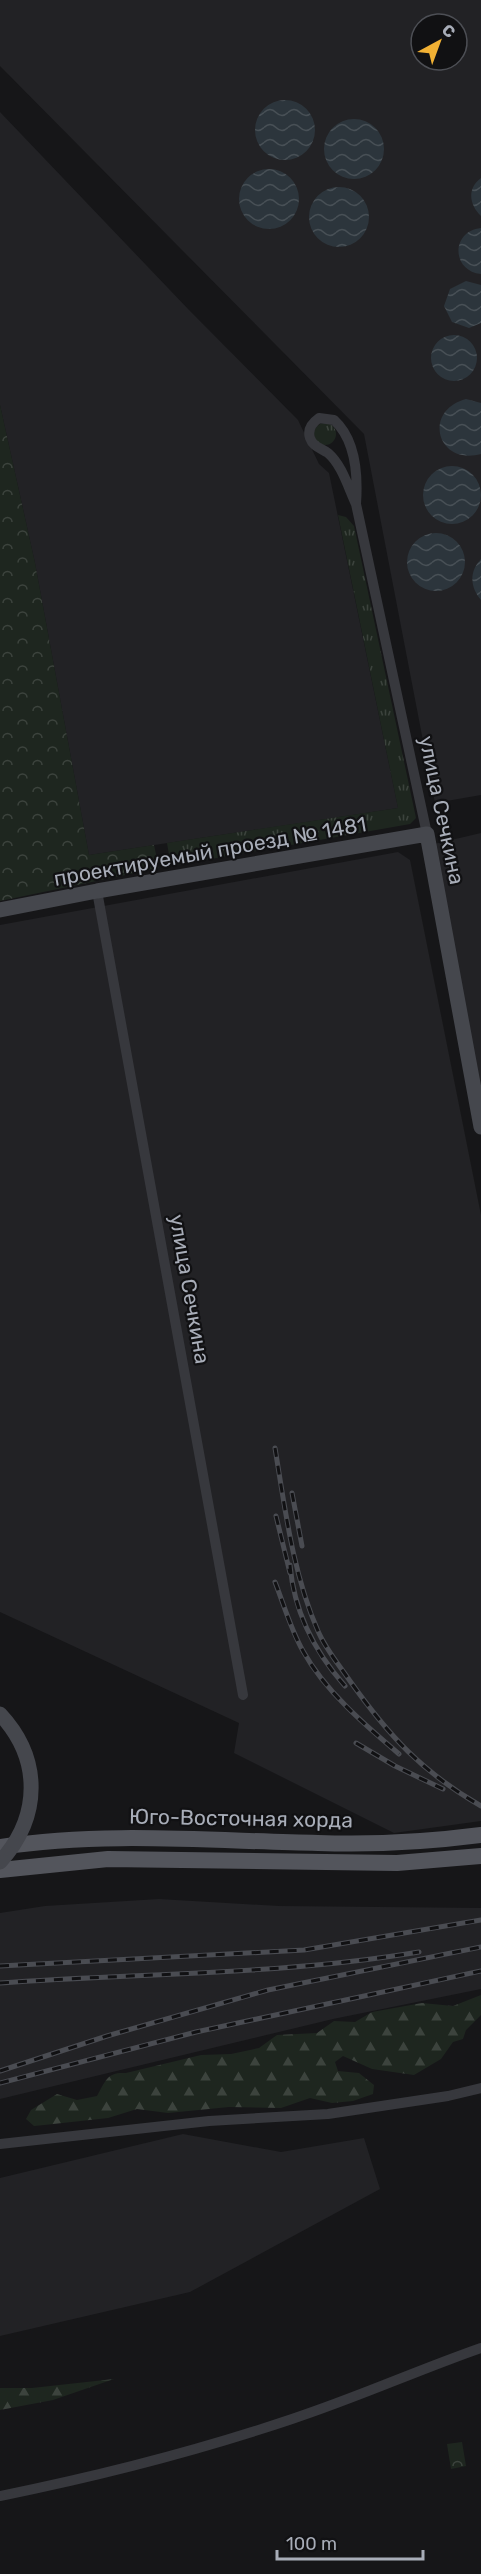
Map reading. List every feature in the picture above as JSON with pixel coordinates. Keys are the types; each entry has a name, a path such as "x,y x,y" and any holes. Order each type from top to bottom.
{"main road":[{"name":"Юго-Восточная хорда","path":"0,1847 106,1837 397,1843 481,1835"},
{"name":"Юго-Восточная хорда","path":"0,1870 108,1859 201,1858 316,1863 397,1863 481,1856"}],"street":[{"name":"улица Сечкина","path":"356,504 358,480 354,457 348,442 334,420 319,418 311,425 310,440 330,455 339,467 356,504 427,834 481,1127"},
{"name":"проектируемый проезд № 1481","path":"0,910 427,834"},
{"name":"улица Сечкина","path":"97,891 243,1695"},
{"path":"0,1714 10,1725 24,1751 30,1774 31,1799 26,1822 14,1845 0,1862"},
{"path":"0,2145 209,2121 347,2112 448,2096 481,2088"},
{"path":"0,2496 128,2467 291,2420 365,2394 481,2348"}],"shaded area":[{"path":"0,0 481,0 481,795 435,803 364,434 0,66"},
{"path":"0,112 189,310 298,420 319,464 329,473 398,808 89,855 35,563 0,405"},
{"path":"481,833 481,1105 434,844"},
{"path":"398,852 410,860 481,1215 481,1821 394,1833 234,1753 239,1723 0,1612 0,925"},
{"path":"159,1899 279,1906 481,1908 481,1989 333,2019 0,2099 0,1913 45,1906"},
{"path":"183,2134 281,2152 364,2138 380,2189 190,2292 0,2336 0,2178"}],"green space":[{"path":"0,405 35,563 89,855 154,845 159,868 0,901"},
{"path":"325,423 333,426 336,434 333,442 325,445 317,442 314,434 317,426"},
{"path":"338,515 346,517 354,526 416,818 410,824 171,866 167,843 398,808"},
{"path":"481,1995 481,2015 466,2030 463,2039 453,2042 441,2059 414,2075 372,2069 343,2056 335,2062 338,2071 359,2073 374,2085 373,2094 353,2101 332,2103 310,2098 281,2108 229,2107 168,2113 137,2109 108,2118 34,2126 26,2119 31,2110 57,2094 77,2100 97,2096 108,2078 115,2074 201,2055 231,2054 259,2048 277,2035 317,2033 334,2021 355,2022 372,2012 422,2003 453,2006"},
{"path":"114,2379 53,2400 0,2410 0,2388 32,2388"},
{"path":"462,2442 466,2466 451,2469 447,2444"}],"water":[{"path":"285,100 302,105 310,113 315,130 310,147 302,155 285,160 268,155 260,147 255,130 260,113 268,105"},
{"path":"354,119 371,124 379,132 384,149 379,166 371,174 354,179 337,174 329,166 324,149 329,132 337,124"},
{"path":"269,169 286,174 294,182 299,199 294,216 286,224 269,229 252,224 244,216 239,199 244,182 252,174"},
{"path":"481,178 481,216 474,207 471,197 473,187"},
{"path":"339,187 356,192 364,200 369,217 364,234 356,242 339,247 322,242 314,234 309,217 314,200 322,192"},
{"path":"481,228 481,274 464,266 458,251 464,236"},
{"path":"466,281 481,285 481,323 469,328 452,322 444,306 450,289"},
{"path":"459,335 471,341 476,349 476,367 471,375 463,380 449,381 437,375 432,367 431,353 437,341 445,336"},
{"path":"466,399 481,403 481,454 466,456 454,452 445,445 440,436 440,425 444,414 452,405"},
{"path":"452,466 468,471 476,479 481,495 476,511 468,519 452,524 436,519 428,511 423,495 428,479 436,471"},
{"path":"436,533 452,538 460,546 465,562 460,578 452,586 436,591 420,586 412,578 407,562 412,546 420,538"},
{"path":"481,559 481,600 472,580 474,569"}],"railway":[{"path":"275,1448 296,1564 309,1609 324,1644 364,1701 393,1736 441,1780 481,1806"},
{"path":"292,1493 302,1546"},
{"path":"276,1516 290,1573"},
{"path":"290,1565 296,1599 307,1630 324,1659 345,1686"},
{"path":"275,1582 295,1635 322,1680 346,1707 399,1754"},
{"path":"356,1743 395,1766 443,1789"},
{"path":"0,1966 304,1950 481,1920"},
{"path":"0,2071 107,2036 268,1990 481,1947"},
{"path":"0,1983 262,1969 367,1960 419,1952"},
{"path":"0,2083 196,2032 481,1971"}]}
